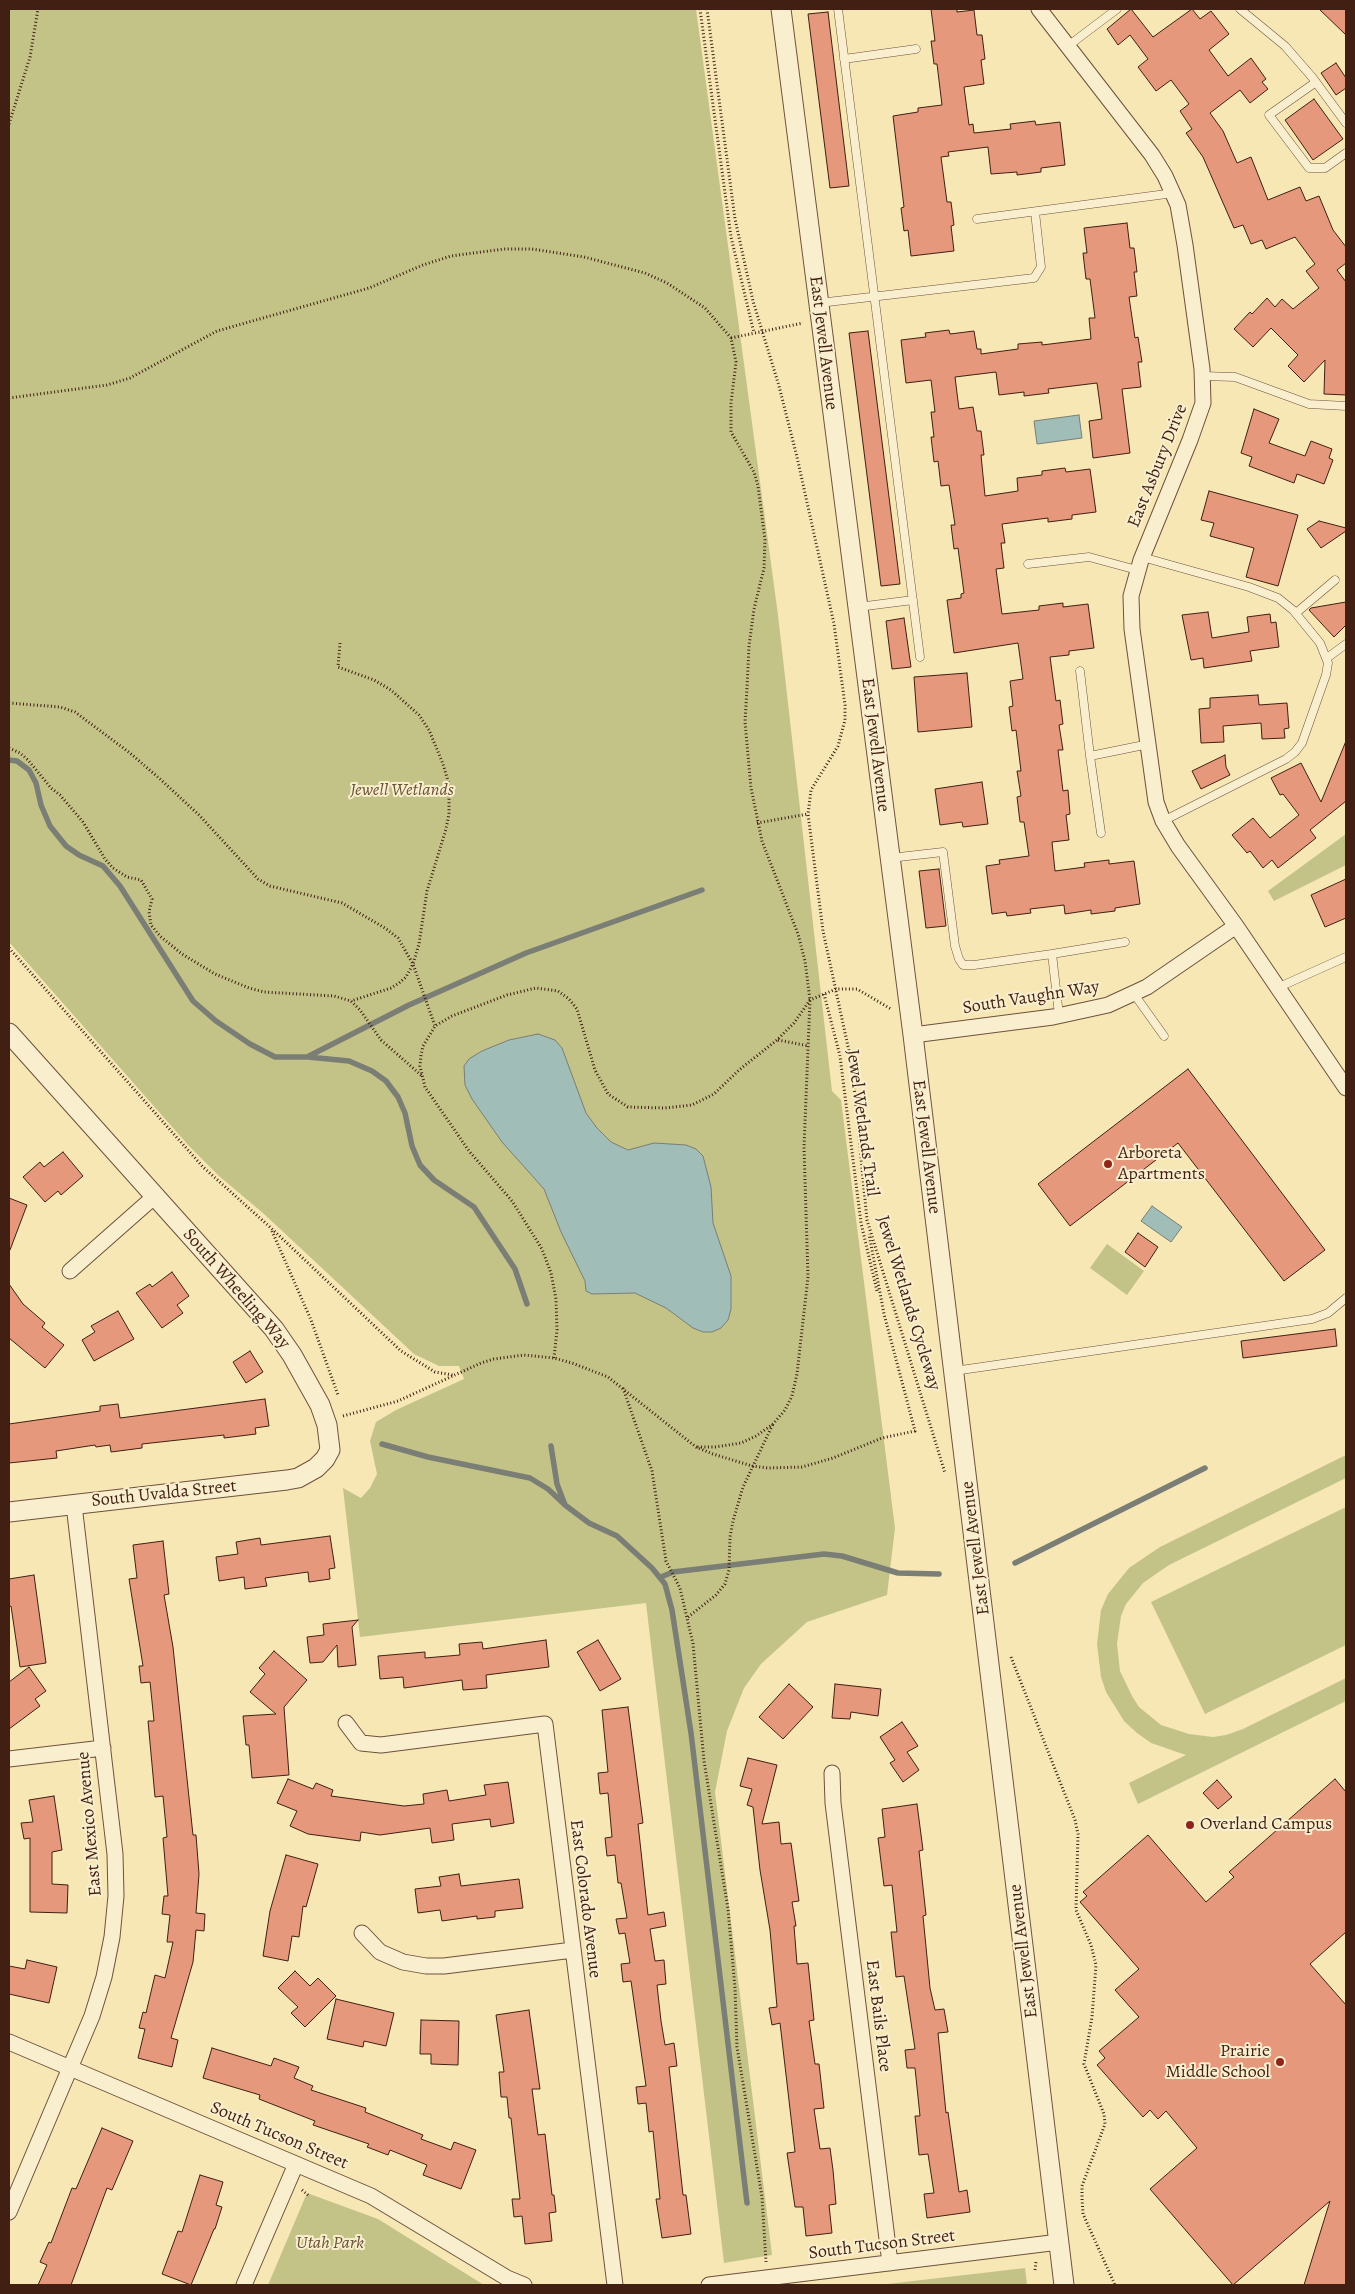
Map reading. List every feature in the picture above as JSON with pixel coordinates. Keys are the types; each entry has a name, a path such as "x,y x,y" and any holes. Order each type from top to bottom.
{"street":[{"name":"East Jewell Avenue","path":"781,9 913,1035 1064,2285"},
{"name":"East Asbury Drive","path":"1039,9 1152,155 1174,193 1185,245 1203,376 1203,397 1198,419 1139,563 1131,596 1131,614 1149,744 1153,789 1163,821 1178,846 1236,926"},
{"path":"1236,926 1346,1088"},
{"name":"South Vaughn Way","path":"913,1035 1059,1016 1108,1004 1134,994 1169,973 1236,926"},
{"name":"South Wheeling Way","path":"9,1032 274,1328 305,1376 325,1419 330,1438 330,1450 325,1459 316,1468"},
{"path":"70,1271 155,1196"},
{"name":"South Uvalda Street","path":"9,1512 287,1480 298,1478 316,1468"},
{"name":"East Mexico Avenue","path":"9,2212 92,2016 104,1977 112,1936 116,1896 115,1854 74,1505"},
{"name":"East Colorado Avenue","path":"346,1723 361,1742 381,1745 545,1724 615,2285"},
{"path":"9,1759 103,1748"},
{"name":"East Bails Place","path":"832,1773 833,1803 890,2263"},
{"path":"362,1933 380,1952 403,1962 426,1966 444,1966 573,1950"},
{"name":"South Tucson Street","path":"9,2042 371,2196 507,2278 524,2285"},
{"path":"244,2285 296,2164"},
{"name":"South Tucson Street","path":"709,2285 1059,2242"}],"lane":[{"path":"838,9 920,657"},
{"path":"1068,46 1117,9"},
{"path":"1240,9 1285,46 1316,82 1346,124"},
{"path":"844,59 916,49"},
{"path":"1316,82 1269,115 1302,162 1309,168 1324,168 1345,158"},
{"path":"978,219 1174,193"},
{"path":"819,311 874,296 1034,278 1041,267 1035,212"},
{"path":"1203,376 1235,377 1303,402 1319,406 1346,406"},
{"path":"1028,564 1089,557 1139,563 1249,586 1278,598 1296,614 1320,643 1327,658 1326,676 1302,744 1295,752 1286,759 1163,821"},
{"path":"1296,614 1335,580"},
{"path":"857,607 913,600"},
{"path":"1327,658 1346,644"},
{"path":"1080,672 1101,832"},
{"path":"1090,756 1149,744"},
{"path":"890,858 942,852 955,946 963,965 1052,954 1125,942"},
{"path":"1052,954 1059,1016"},
{"path":"1277,988 1346,957"},
{"path":"1134,994 1164,1036"},
{"path":"954,1371 1312,1319 1328,1313 1346,1298"}],"path":[{"path":"9,124 30,57 38,9"},
{"path":"700,9 731,237 754,333"},
{"name":"Jewel Wetlands Cycleway","path":"707,9 734,219 760,331 779,386 797,457 834,624 845,705 845,720 838,746 812,790 808,814 823,931 852,1066 867,1220 945,1473"},
{"path":"9,398 107,385 130,378 217,331 361,291 451,256 504,249 532,249 584,257 645,273 667,283 705,308 731,338 736,362 731,403 731,432 754,472 758,486 765,540 764,568 754,609 749,646 745,722 751,788 757,823 798,934 805,961 810,1000 804,1147 808,1277 807,1297 792,1396 785,1410 773,1424 752,1466 733,1521 729,1570 725,1584 716,1595 688,1617"},
{"path":"731,338 754,333 819,311"},
{"path":"340,643 338,667 374,680 391,690 419,715 436,746 448,781 449,814 442,845 432,869 413,964 406,977 399,983 385,990 351,1001"},
{"path":"9,703 60,707 75,712 93,723 130,753 180,798 258,879 270,886 342,903 357,910 398,938 413,964 421,983 435,1026"},
{"path":"9,748 20,753 28,760 51,788 60,795 83,822 113,868 127,877 141,880 152,899 149,912 151,925 155,932 182,954 215,974 249,988 272,993 334,996 351,1001 360,1010 381,1040 422,1076"},
{"path":"757,823 808,814"},
{"path":"9,948 202,1167 271,1228 401,1351 435,1372 453,1375"},
{"path":"554,1358 557,1330 556,1299 551,1274 542,1249 512,1201 469,1151 425,1087 420,1066 423,1046 435,1026 478,1005 516,992 536,988 558,991 570,999 577,1009 595,1070 608,1094 628,1106 679,1108 714,1094 739,1070 777,1040 810,1000 836,989 857,989 880,1004 892,1009"},
{"name":"Jewel Wetlands Trail","path":"824,994 835,1032 845,1085 861,1223 884,1314"},
{"path":"777,1040 809,1046"},
{"path":"325,1419 346,1416 398,1401 453,1375 494,1359 524,1355 554,1358 608,1377 696,1446 713,1454 752,1466 768,1468 802,1467 833,1458 882,1438 915,1431 884,1314 867,1220"},
{"path":"271,1228 311,1320 340,1401"},
{"path":"623,1388 652,1471 666,1560 680,1588 693,1644 704,1762 728,1909 735,1988 737,2047 762,2197 767,2278"},
{"path":"343,1408 346,1416"},
{"path":"696,1446 715,1447 740,1443 756,1436 773,1424"},
{"path":"1011,1657 1075,1820 1078,1834 1076,1910 1091,1944 1096,1965 1092,2017 1084,2064 1086,2074 1101,2106 1105,2124 1082,2186 1083,2214 1116,2285"}],"green space":[{"name":"Jewell Wetlands","path":"9,9 696,9 778,615 832,1091 841,1100 895,1528 887,1595 807,1622 761,1664 744,1688 727,1731 715,1792 772,2255 724,2263 646,1603 360,1637 343,1488 361,1498 370,1488 377,1474 370,1441 376,1422 396,1410 464,1379 459,1366 439,1366 414,1354 264,1214 219,1176 189,1146 9,942"},
{"path":"1346,834 1346,865 1274,901 1268,891"},
{"path":"1107,1244 1144,1271 1127,1295 1090,1268"},
{"path":"1346,1455 1346,1478 1169,1565 1143,1583 1126,1604 1121,1616 1117,1644 1120,1671 1139,1707 1161,1725 1189,1734 1213,1737 1243,1729 1346,1678 1346,1701 1138,1804 1129,1783 1186,1755 1151,1743 1137,1733 1124,1721 1106,1692 1101,1677 1097,1644 1101,1610 1108,1594 1129,1568 1160,1547"},
{"path":"1346,1507 1346,1645 1205,1714 1151,1602"},
{"name":"Utah Park","path":"307,2193 378,2219 484,2285 268,2285"},
{"path":"1025,2268 1027,2285 879,2285"}],"water":[{"path":"1079,415 1082,438 1037,444 1034,421"},
{"path":"538,1034 555,1040 562,1048 586,1113 611,1142 628,1150 654,1143 686,1145 696,1149 703,1156 711,1187 713,1223 731,1276 731,1309 728,1320 721,1328 712,1332 703,1332 693,1328 666,1308 635,1293 592,1294 586,1291 585,1281 561,1232 544,1189 502,1142 472,1099 465,1085 464,1066 469,1059 482,1051 509,1040"},
{"path":"1152,1206 1182,1227 1171,1242 1141,1221"}],"building":[{"path":"931,9 957,9 957,12 974,10 977,35 982,35 985,59 981,60 984,84 964,87 969,125 973,124 974,133 1011,129 1010,124 1035,121 1036,125 1060,122 1065,165 1041,168 1041,172 1017,175 1017,172 991,174 988,147 948,152 949,156 941,157 947,202 951,202 954,225 951,226 954,251 911,256 908,230 904,231 901,208 904,207 893,116 918,112 918,108 942,105 937,64 934,64 931,41 935,41"},
{"path":"1131,9 1153,37 1192,9 1200,19 1211,11 1229,34 1209,50 1228,76 1251,58 1266,79 1262,82 1268,89 1250,103 1240,90 1210,113 1223,131 1237,163 1251,157 1268,200 1300,187 1306,201 1319,196 1333,230 1346,247 1346,263 1337,270 1346,282 1346,395 1324,394 1325,360 1304,382 1288,366 1298,355 1271,328 1253,347 1234,329 1267,298 1275,307 1282,299 1293,309 1319,288 1306,271 1315,264 1295,237 1266,249 1262,240 1251,244 1243,225 1234,228 1203,157 1186,133 1192,129 1180,111 1189,104 1171,80 1156,91 1138,67 1148,59 1130,35 1118,45 1107,29"},
{"path":"1319,9 1346,9 1346,35"},
{"path":"828,12 849,186 830,188 808,14"},
{"path":"1336,63 1346,78 1346,88 1336,95 1321,73"},
{"path":"1314,99 1343,139 1313,160 1285,120"},
{"path":"1127,223 1130,248 1134,248 1137,272 1134,272 1137,296 1129,297 1135,338 1138,337 1142,362 1138,362 1141,387 1122,389 1130,453 1093,458 1089,421 1102,419 1097,383 1048,389 1049,393 1024,396 1024,392 999,395 996,372 955,377 959,409 973,407 977,431 981,431 984,455 981,455 985,496 1018,491 1017,478 1042,475 1042,471 1065,468 1066,472 1090,469 1096,512 1072,515 1072,519 1048,522 1048,518 1002,524 1005,543 1001,543 1004,568 996,569 1002,614 1039,610 1039,606 1063,603 1063,607 1088,604 1094,648 1069,651 1069,655 1050,657 1056,701 1060,700 1063,724 1059,725 1063,750 1058,750 1063,791 1068,790 1070,814 1066,815 1069,840 1052,842 1055,871 1085,867 1084,863 1109,860 1109,864 1134,861 1140,904 1115,908 1115,911 1091,914 1091,910 1065,914 1064,905 1030,909 1031,913 1007,916 1006,912 992,914 986,866 1000,864 999,860 1029,856 1024,822 1020,822 1017,797 1021,796 1017,771 1021,771 1016,730 1012,731 1009,707 1013,706 1010,681 1023,679 1018,643 954,653 947,600 961,598 961,594 964,593 958,548 954,549 951,525 955,525 949,485 941,486 938,461 934,462 931,412 935,412 931,380 906,383 901,340 926,337 925,333 949,330 950,334 974,331 977,349 981,349 981,354 1018,349 1018,344 1042,342 1042,345 1091,339 1089,318 1095,318 1090,279 1086,279 1083,253 1087,253 1084,228"},
{"path":"868,331 900,584 881,586 849,333"},
{"path":"1254,409 1279,419 1269,443 1305,456 1311,441 1332,449 1329,458 1333,460 1324,484 1297,474 1294,483 1249,466 1252,457 1241,453"},
{"path":"1209,491 1298,515 1278,586 1246,577 1254,548 1210,536 1214,523 1201,520"},
{"path":"1319,521 1346,528 1346,531 1321,548 1307,529"},
{"path":"1346,602 1346,625 1334,637 1309,610 1311,608"},
{"path":"1208,612 1212,638 1249,632 1247,617 1270,614 1271,623 1276,622 1279,647 1250,651 1252,661 1204,668 1203,658 1191,660 1182,615"},
{"path":"904,618 911,667 892,669 886,621"},
{"path":"967,673 972,727 918,732 914,677"},
{"path":"1258,695 1259,705 1287,703 1289,728 1284,729 1285,738 1262,739 1261,723 1223,726 1224,742 1201,743 1199,709 1210,708 1210,698"},
{"path":"1346,741 1346,801 1310,830 1316,838 1278,868 1272,860 1263,868 1250,851 1247,853 1232,835 1253,818 1270,838 1299,815 1283,794 1280,795 1271,778 1301,763 1321,802"},
{"path":"1225,755 1226,767 1230,775 1201,789 1192,771"},
{"path":"982,782 988,824 963,827 962,822 940,825 935,789"},
{"path":"939,869 946,926 926,928 919,871"},
{"path":"1346,879 1346,918 1325,927 1311,895"},
{"name":"Arboreta Apartments","path":"1188,1069 1325,1250 1284,1281 1178,1143 1070,1226 1038,1184"},
{"path":"63,1152 83,1176 61,1195 58,1191 45,1202 23,1177 40,1162 44,1167"},
{"path":"9,1198 27,1205 10,1250 9,1250"},
{"path":"1138,1233 1158,1247 1145,1267 1125,1252"},
{"path":"172,1272 189,1296 177,1305 183,1313 162,1328 136,1293 150,1284 152,1287"},
{"path":"9,1284 23,1304 45,1323 42,1327 64,1345 45,1368 9,1338"},
{"path":"118,1311 134,1339 94,1361 82,1340 95,1332 91,1326"},
{"path":"1335,1329 1337,1346 1243,1358 1241,1341"},
{"path":"250,1351 263,1372 246,1383 233,1362"},
{"path":"265,1399 269,1426 255,1428 256,1434 224,1438 224,1435 142,1444 142,1448 111,1452 110,1445 96,1447 95,1445 56,1451 57,1458 9,1463 9,1424 100,1411 100,1406 118,1404 120,1418"},
{"path":"330,1536 335,1568 329,1569 330,1579 309,1582 308,1572 265,1578 267,1586 245,1589 244,1577 219,1581 216,1557 238,1554 236,1542 260,1538 261,1545"},
{"path":"163,1541 169,1594 164,1595 173,1647 193,1835 196,1835 199,1874 196,1913 205,1914 204,1931 196,1930 193,1962 171,2038 178,2040 172,2067 138,2058 145,2029 139,2028 143,2012 146,2013 155,1975 165,1978 173,1942 167,1942 170,1915 162,1914 164,1896 168,1896 163,1838 167,1837 163,1796 155,1797 148,1721 154,1721 150,1682 141,1683 139,1666 143,1666 129,1579 137,1578 133,1545"},
{"path":"34,1575 46,1663 20,1667 11,1606 9,1607 9,1579"},
{"path":"358,1620 352,1627 356,1665 338,1667 337,1645 323,1662 310,1663 307,1637 324,1635 323,1624"},
{"path":"546,1640 549,1667 486,1675 487,1688 463,1690 462,1680 404,1688 403,1677 380,1679 378,1656 425,1652 425,1658 460,1655 459,1644 482,1642 483,1649"},
{"path":"598,1640 621,1679 600,1691 577,1652"},
{"path":"274,1651 307,1680 284,1707 289,1775 252,1778 249,1745 246,1745 243,1716 276,1714 250,1692 265,1674 259,1668"},
{"path":"29,1667 46,1691 35,1699 40,1706 9,1729 9,1682"},
{"path":"789,1684 813,1707 783,1739 759,1717"},
{"path":"835,1684 881,1689 878,1716 851,1712 850,1719 832,1718"},
{"path":"628,1707 643,1823 638,1824 648,1915 664,1912 666,1926 650,1929 655,1961 664,1960 666,1984 657,1985 665,2045 674,2043 677,2066 669,2067 683,2195 686,2195 691,2234 662,2238 656,2199 660,2199 653,2131 649,2132 646,2103 638,2104 636,2087 646,2086 631,1981 623,1982 621,1964 630,1963 625,1933 619,1934 616,1919 627,1918 621,1883 618,1883 615,1855 607,1856 605,1838 612,1837 608,1793 600,1794 598,1773 608,1772 602,1710"},
{"path":"902,1722 918,1746 907,1752 919,1770 903,1782 890,1763 895,1760 880,1737"},
{"path":"748,1758 777,1765 762,1824 779,1822 781,1844 791,1843 799,1901 792,1902 796,1926 794,1926 797,1964 808,1963 814,2020 809,2021 815,2064 819,2064 824,2108 814,2109 820,2149 830,2148 833,2170 836,2204 829,2205 832,2233 806,2236 803,2207 795,2207 787,2153 795,2152 780,2023 772,2025 769,2008 777,2007 770,1930 760,1870 753,1807 747,1805 752,1789 740,1786"},
{"path":"288,1779 313,1789 316,1783 333,1790 331,1796 404,1806 424,1804 423,1794 447,1790 449,1801 486,1795 484,1785 508,1782 514,1823 491,1827 490,1819 452,1824 454,1840 432,1843 430,1828 380,1835 361,1832 360,1841 308,1834 290,1826 297,1811 277,1803"},
{"path":"1335,1779 1346,1792 1346,1932 1310,1964 1346,2005 1346,2285 1304,2285 1330,2201 1233,2285 1150,2189 1197,2148 1166,2111 1158,2119 1150,2110 1143,2117 1097,2065 1105,2058 1099,2051 1139,2017 1115,1990 1139,1969 1080,1902 1087,1896 1083,1892 1148,1835 1206,1902 1234,1877 1229,1872"},
{"path":"1217,1780 1232,1797 1218,1809 1203,1793"},
{"path":"54,1796 62,1850 52,1852 52,1884 68,1885 67,1913 30,1912 30,1838 24,1839 21,1823 33,1822 29,1800"},
{"path":"917,1804 923,1850 919,1851 926,1915 923,1916 930,1988 935,2010 944,2009 948,2032 938,2033 946,2113 948,2112 959,2192 967,2190 970,2212 927,2218 924,2194 934,2193 928,2154 919,2155 915,2116 920,2116 915,2068 907,2068 905,2050 915,2049 904,1976 896,1977 891,1932 897,1932 892,1885 884,1886 878,1838 885,1837 882,1809"},
{"path":"286,1855 318,1864 306,1907 303,1906 299,1937 292,1936 288,1961 263,1956 270,1911"},
{"path":"459,1874 461,1886 519,1879 523,1908 495,1911 495,1917 477,1919 477,1916 442,1921 440,1910 418,1913 415,1889 441,1886 439,1877"},
{"path":"27,1960 57,1967 49,2003 9,1994 9,1966 25,1969"},
{"path":"295,1971 310,1986 318,1978 336,1996 305,2027 291,2013 298,2007 278,1988"},
{"path":"336,1999 394,2013 386,2046 364,2041 363,2047 327,2039"},
{"path":"529,2010 540,2089 532,2089 538,2135 545,2134 552,2195 554,2195 556,2212 549,2213 552,2241 525,2244 522,2216 514,2217 512,2199 520,2199 511,2118 509,2118 507,2097 501,2097 499,2072 504,2072 496,2015"},
{"path":"421,2020 459,2021 458,2065 431,2064 431,2054 420,2054"},
{"path":"212,2048 271,2066 274,2058 299,2067 294,2078 313,2086 311,2090 366,2108 365,2112 423,2135 421,2139 451,2150 454,2142 476,2150 461,2189 423,2175 427,2165 390,2150 388,2155 367,2147 369,2144 313,2125 315,2121 259,2099 260,2095 203,2078"},
{"path":"102,2128 133,2141 112,2190 107,2188 71,2285 38,2285 47,2265 40,2262 49,2242 51,2243 72,2188 76,2189"},
{"path":"200,2175 223,2182 216,2205 222,2207 215,2229 191,2285 162,2274 178,2231 182,2232"}],"waterway":[{"path":"9,760 17,761 29,770 36,783 41,805 50,826 66,846 79,855 103,866 120,886 193,1001 216,1021 250,1044 275,1057 308,1057 349,1061 372,1071 386,1081 398,1097 405,1113 412,1146 420,1165 434,1180 474,1207 515,1269 527,1304"},
{"path":"309,1056 409,1005 526,953 702,890"},
{"path":"382,1444 428,1457 530,1478 548,1489 564,1504"},
{"path":"551,1446 557,1484 565,1505 589,1523 617,1536 652,1568 665,1584 672,1610 691,1733 747,2203"},
{"path":"1015,1563 1205,1468"},
{"path":"661,1577 673,1572 824,1554 842,1556 898,1573 939,1574"}],"place":[{"name":"Arboreta Apartments","path":"1108,1164"},
{"name":"Overland Campus","path":"1190,1825"},
{"name":"Prairie Middle School","path":"1280,2062"}]}
